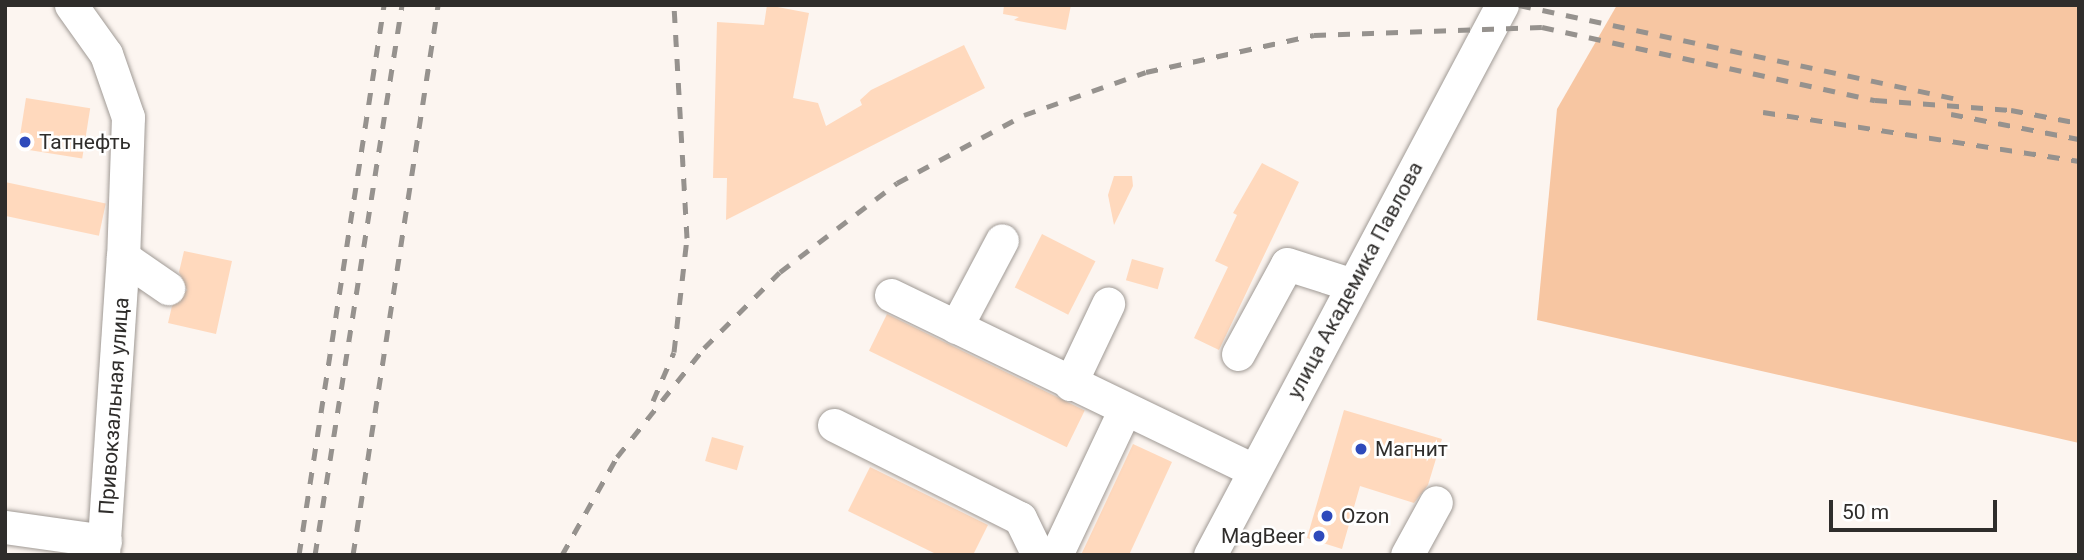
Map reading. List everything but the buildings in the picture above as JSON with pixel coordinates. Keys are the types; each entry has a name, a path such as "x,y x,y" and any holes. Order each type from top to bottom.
{"street":[{"name":"Привокзальная улица","path":"71,5 106,54 128,117 123,257 104,548"},
{"name":"улица Академика Павлова","path":"1210,555 1502,5"},
{"path":"956,327 1002,240"},
{"name":"Привокзальная улица","path":"123,257 168,288"},
{"path":"1238,354 1287,264 1353,285"},
{"path":"891,295 1124,411 1253,470"},
{"path":"1070,384 1108,303"},
{"path":"1056,555 1124,411"},
{"path":"834,425 1020,518 1038,555"},
{"path":"1407,555 1436,502"},
{"path":"5,527 104,548"}],"shaded area":[{"path":"1617,5 2079,5 2079,443 1537,320 1557,109"}],"railway":[{"path":"299,555 384,5"},
{"path":"315,555 402,5"},
{"path":"353,555 438,5"},
{"path":"653,401 674,352 687,238 674,5"},
{"path":"1519,5 1953,98"},
{"path":"562,555 617,457 704,348 780,272 897,183 1024,115 1146,72 1314,35 1542,27 1875,100 2011,110 2079,123"},
{"path":"1763,112 2079,161"},
{"path":"1951,114 2079,139"}],"place":[{"name":"Татнефть","path":"25,142"},
{"name":"Магнит","path":"1361,449"},
{"name":"Ozon","path":"1327,516"},
{"name":"MagBeer","path":"1319,536"}]}
